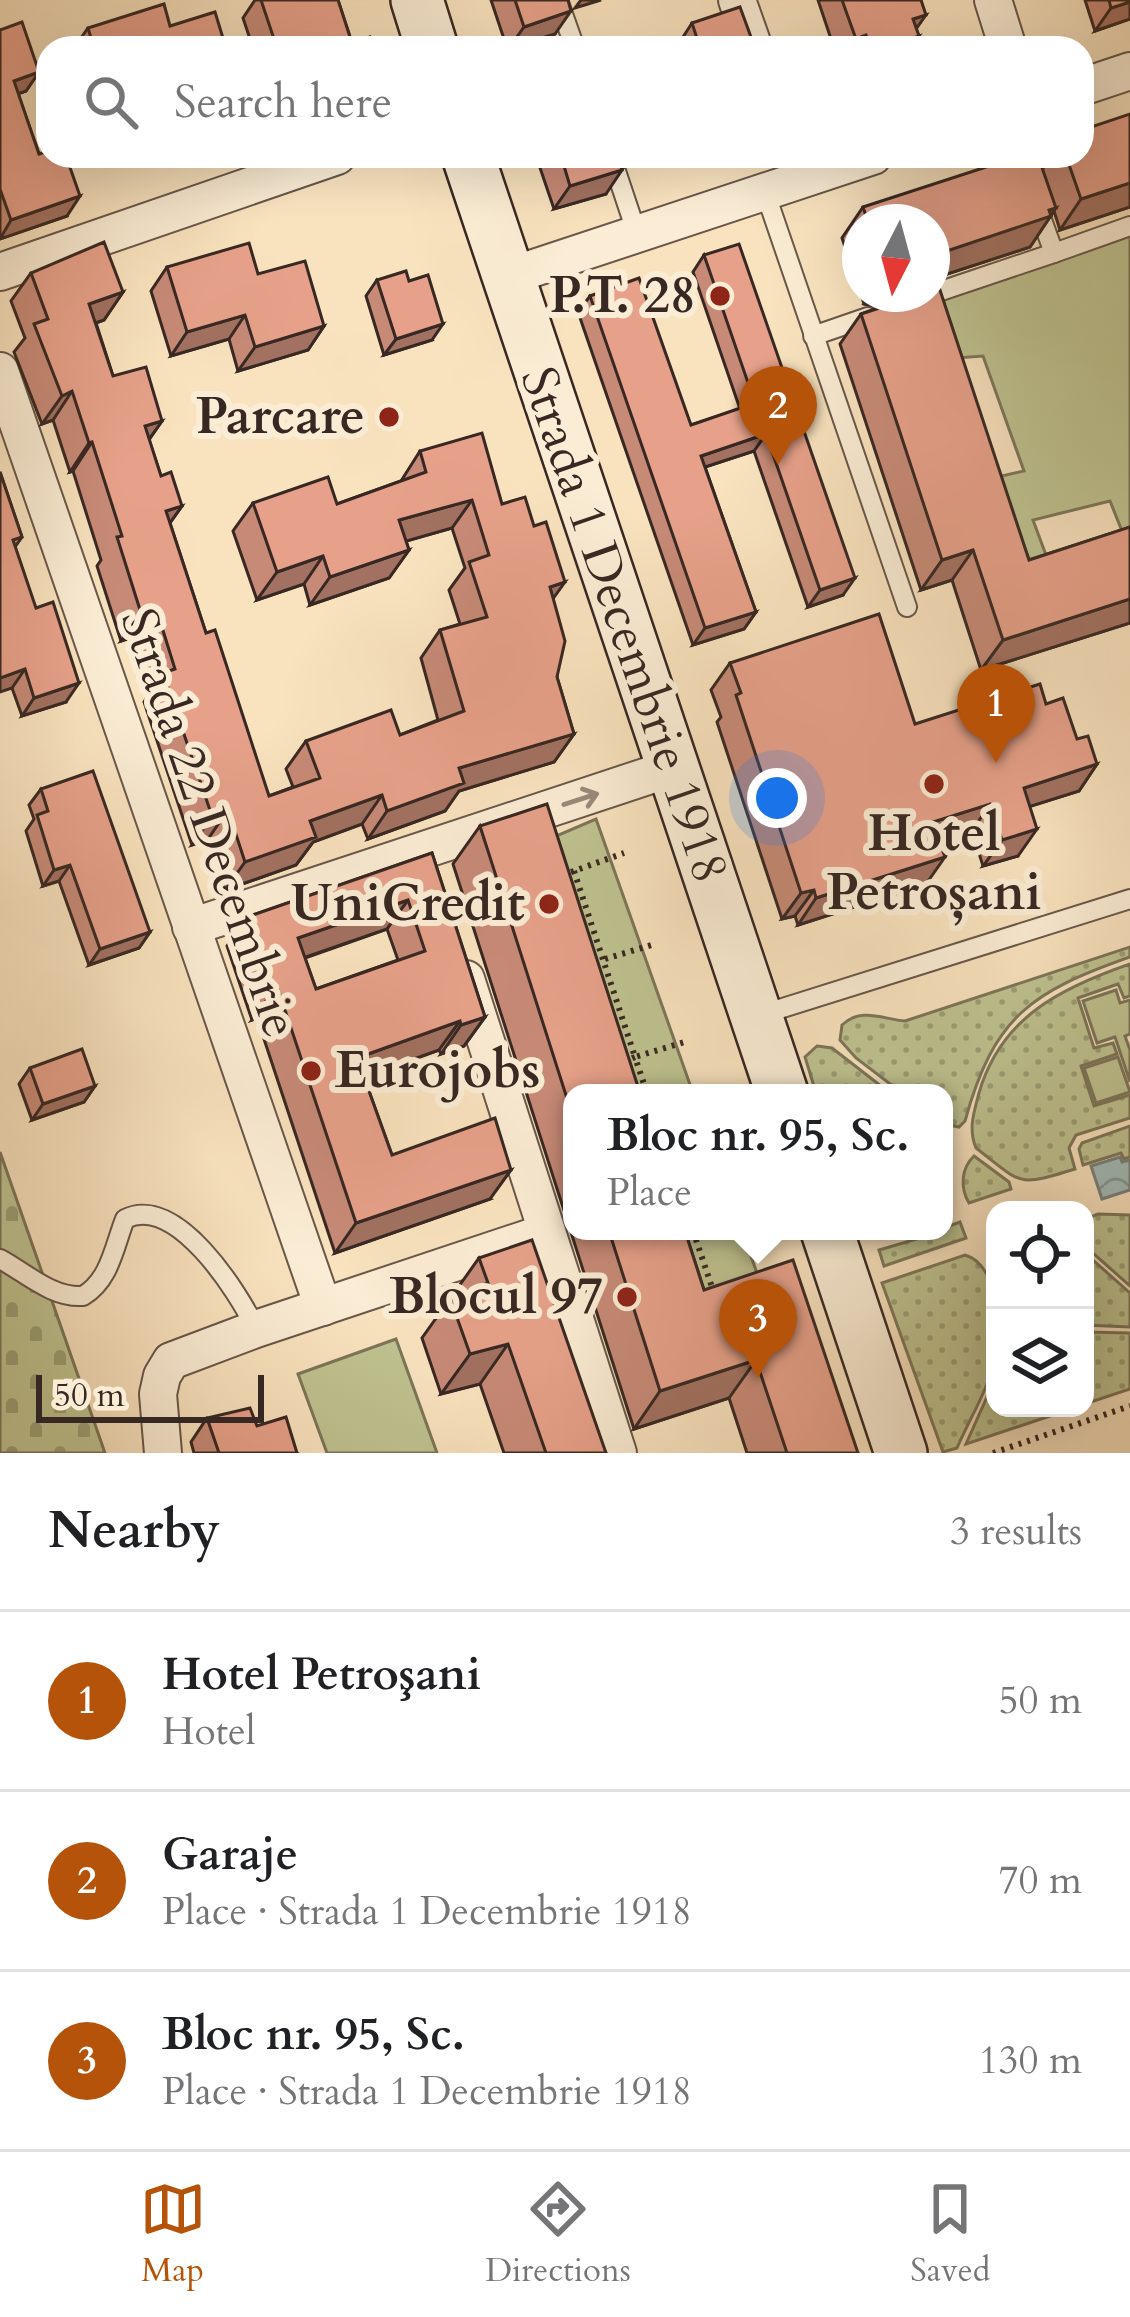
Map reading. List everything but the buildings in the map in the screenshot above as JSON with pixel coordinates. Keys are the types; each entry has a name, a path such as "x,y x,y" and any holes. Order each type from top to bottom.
{"main road":[{"path":"417,0 428,36"},
{"name":"Strada 1 Decembrie 1918","path":"472,168 779,1084"},
{"path":"830,1240 901,1453"}],"street":[{"path":"737,0 750,36"},
{"path":"993,0 1004,36"},
{"path":"1094,83 1130,71"},
{"path":"0,272 302,168"},
{"path":"507,277 765,191 796,168"},
{"name":"Strada 22 Decembrie","path":"0,371 323,1307"},
{"path":"190,928 428,861 672,768"},
{"path":"453,938 618,1453"},
{"path":"164,1453 158,1394 161,1376 171,1361 547,1232"}],"lane":[{"path":"558,0 571,36"},
{"path":"615,168 637,234"},
{"path":"765,191 907,607"},
{"path":"1034,195 1054,253"},
{"path":"950,288 1130,226"},
{"path":"932,312 937,318"},
{"path":"813,336 868,316"},
{"path":"756,1016 1130,898"},
{"path":"0,1259 62,1295 82,1296 98,1285 125,1219 150,1215 168,1222 219,1268 239,1294 256,1329"}],"path":[{"path":"558,878 624,853"},
{"path":"574,871 644,1084"},
{"path":"592,965 655,944"},
{"path":"612,1066 688,1041"},
{"path":"696,1240 716,1297 704,1300"},
{"path":"993,1453 1130,1406"}],"green space":[{"path":"1130,232 1130,528 1122,531 1110,501 1033,520 1046,555 1025,562 997,477 1024,471 983,356 957,358 939,312 950,312 950,296"},
{"path":"596,819 690,1084 626,1084 542,842"},
{"path":"1130,947 1130,957 1067,983 1021,1013 989,1056 959,1127 953,1126 953,1084 890,1084 840,1040 842,1025 857,1016 905,1021"},
{"path":"1130,964 1130,996 1124,998 1118,984 1078,998 1094,1048 1113,1043 1117,1054 1081,1066 1094,1106 1130,1095 1130,1118 1076,1135 1069,1148 1075,1169 1041,1179 1013,1176 976,1148 974,1141 974,1114 989,1067 1002,1044 1037,1009 1080,984"},
{"path":"1116,990 1120,1003 1130,1000 1130,1034 1125,1036 1130,1082 1115,1037 1097,1043 1083,1001"},
{"path":"817,1046 832,1048 878,1084 813,1084 805,1057"},
{"path":"1118,1057 1130,1092 1096,1103 1084,1068"},
{"path":"1130,1126 1130,1157 1124,1159 1121,1153 1083,1165 1082,1143"},
{"path":"0,1152 105,1453 0,1453"},
{"path":"974,1156 1009,1182 1011,1189 969,1203 963,1178"},
{"path":"1130,1215 1130,1286 1094,1254 1094,1216"},
{"path":"960,1222 966,1238 884,1266 879,1250 913,1240 953,1240 953,1225"},
{"path":"680,1240 745,1240 764,1293 703,1309"},
{"path":"965,1255 986,1273 986,1385 957,1448 943,1452 882,1283"},
{"path":"1094,1261 1130,1293 1130,1327 1094,1325"},
{"path":"1094,1332 1130,1333 1130,1389 1094,1401"},
{"path":"396,1339 437,1453 327,1453 298,1374"},
{"path":"986,1399 986,1417 1047,1417 966,1444"}],"water":[{"path":"1120,1157 1122,1162 1130,1160 1130,1190 1102,1199 1091,1166"}],"place":[{"name":"P.T. 28","path":"720,296"},
{"name":"Parcare","path":"389,417"},
{"name":"Garaje","path":"778,465"},
{"name":"Hotel Petroşani","path":"996,763"},
{"name":"Hotel Petroșani","path":"934,784"},
{"name":"UniCredit","path":"549,904"},
{"name":"Eurojobs","path":"311,1071"},
{"name":"Blocul 97","path":"627,1297"},
{"name":"Bloc nr. 95, Sc.","path":"758,1378"}]}
